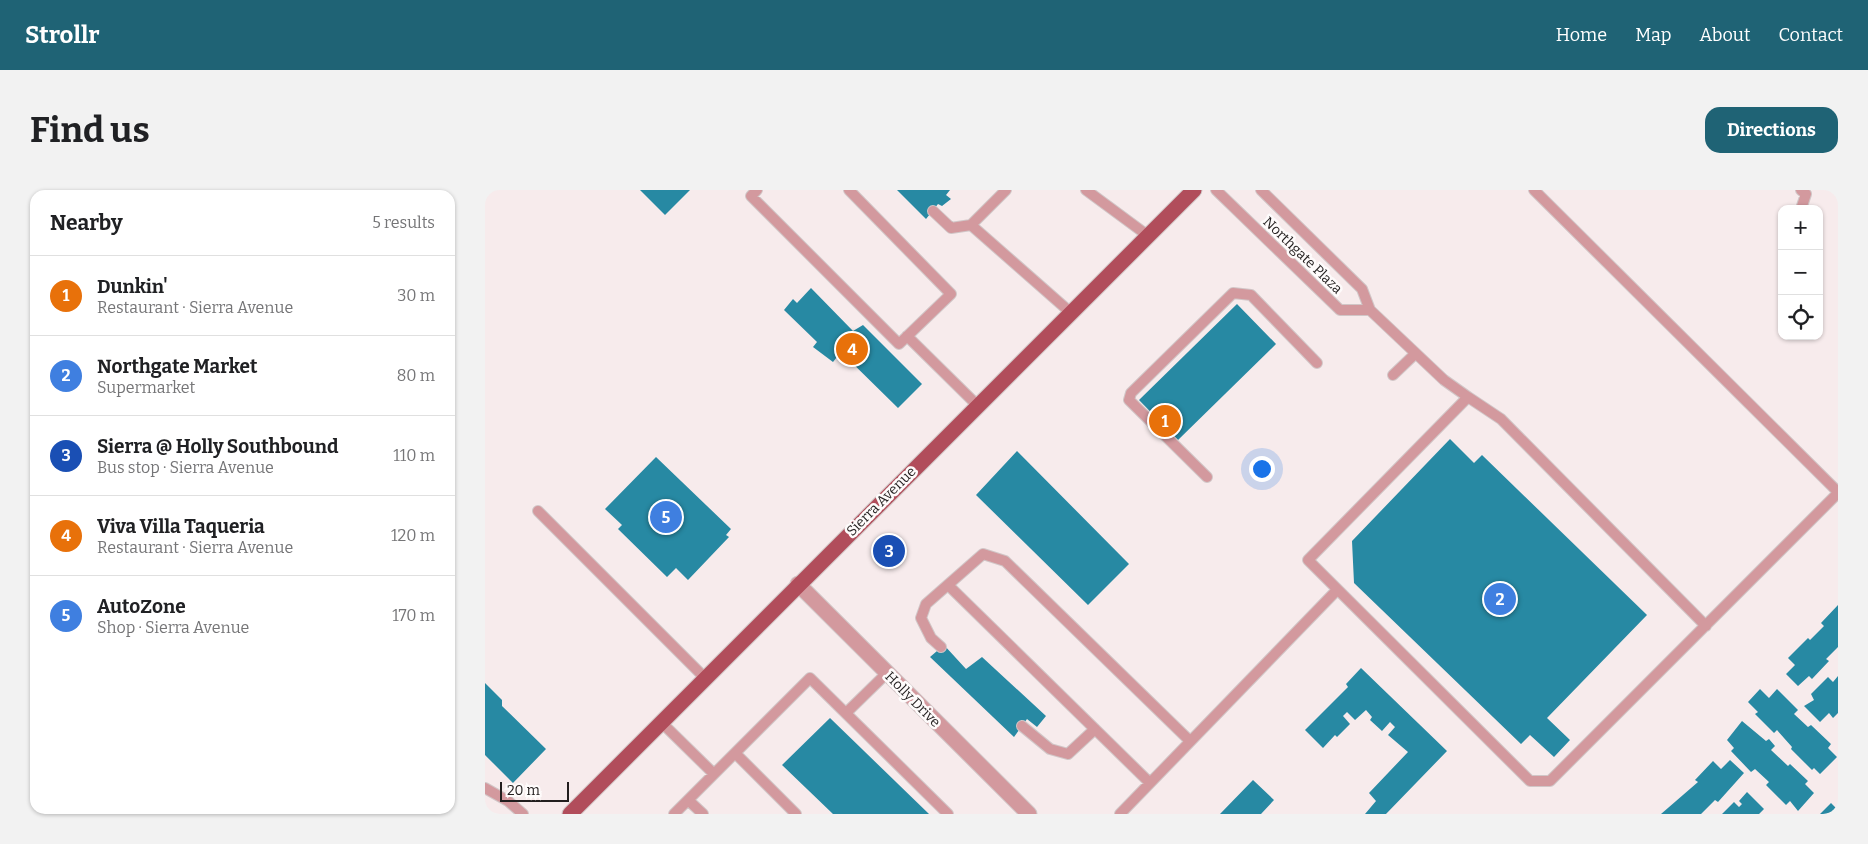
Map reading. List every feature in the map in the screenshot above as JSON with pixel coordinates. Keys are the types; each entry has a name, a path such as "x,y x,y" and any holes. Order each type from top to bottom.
{"main road":[{"name":"Sierra Avenue","path":"570,814 1069,312 1193,190"}],"street":[{"name":"Holly Drive","path":"798,584 1029,814"}],"lane":[{"path":"757,190 751,196 899,344 951,294 849,190"},
{"path":"933,211 951,228 971,225 1006,190"},
{"path":"1086,190 1147,235"},
{"name":"Northgate Plaza","path":"1216,190 1340,310 1370,310 1362,289 1261,190"},
{"path":"1468,397 1307,560 1530,782 1550,781 1838,492 1534,190"},
{"path":"1801,190 1806,194 1802,205"},
{"path":"971,225 1069,312"},
{"path":"1207,477 1129,400 1131,393 1233,293 1251,295 1317,364"},
{"path":"1370,310 1444,380 1501,419 1706,626"},
{"path":"907,336 977,405"},
{"path":"1393,375 1415,354"},
{"path":"538,511 705,678"},
{"path":"941,647 931,638 921,618 925,604 983,554 1005,561 1190,741"},
{"path":"948,585 1150,783"},
{"path":"1120,814 1337,590"},
{"path":"846,713 887,673"},
{"path":"674,814 810,678 948,814"},
{"path":"661,722 714,774"},
{"path":"1022,726 1050,749 1068,754 1095,729"},
{"path":"735,753 796,814"},
{"path":"485,788 508,801 523,814"},
{"path":"688,800 703,814"}],"building":[{"path":"640,190 690,190 665,215"},
{"path":"897,190 950,190 946,195 951,199 942,206 938,204 926,219"},
{"path":"811,288 853,331 863,325 922,384 898,408 841,352 833,362 813,347 817,342 784,310 793,299 797,303"},
{"path":"1237,304 1276,344 1178,440 1139,400"},
{"path":"1450,439 1474,463 1482,455 1647,615 1547,718 1570,740 1554,757 1530,735 1521,744 1354,583 1352,541"},
{"path":"1017,451 1129,564 1088,605 976,495"},
{"path":"656,457 731,529 726,535 729,537 688,580 676,568 667,577 618,529 622,525 605,509"},
{"path":"1838,605 1838,647 1826,659 1829,661 1812,679 1809,676 1798,686 1786,674 1795,665 1788,658 1808,638 1810,640 1824,626 1821,623"},
{"path":"944,645 966,669 982,657 1046,716 1037,727 1027,719 1014,737 930,657"},
{"path":"1361,668 1447,751 1386,814 1365,814 1376,801 1369,793 1408,752 1388,735 1395,727 1390,722 1382,731 1370,720 1372,717 1366,710 1355,720 1347,712 1343,716 1350,724 1337,737 1335,735 1323,748 1305,730 1348,687 1346,684"},
{"path":"1838,676 1838,713 1833,718 1829,713 1820,722 1804,706 1814,700 1811,694 1828,677 1833,682"},
{"path":"485,683 502,700 502,706 546,749 513,783 485,755"},
{"path":"1760,689 1769,698 1777,689 1798,710 1794,714 1808,727 1811,725 1831,744 1828,748 1837,757 1820,774 1814,768 1812,770 1791,749 1792,747 1777,730 1774,733 1755,714 1758,712 1748,702"},
{"path":"830,718 929,814 833,814 782,765"},
{"path":"1742,721 1766,741 1769,739 1775,746 1771,750 1808,781 1805,784 1814,793 1798,811 1790,801 1786,805 1766,785 1769,782 1755,769 1751,772 1731,751 1734,748 1727,740"},
{"path":"1730,760 1744,773 1718,802 1715,800 1701,814 1661,814 1698,782 1695,780 1713,761 1721,769"},
{"path":"1253,780 1274,800 1261,814 1220,814"},
{"path":"1747,792 1764,809 1759,814 1722,814 1734,802 1739,807 1742,804 1739,801"},
{"path":"1831,803 1838,810 1838,814 1820,814"}],"place":[{"name":"Viva Villa Taqueria","path":"852,349"},
{"name":"Dunkin'","path":"1165,421"},
{"name":"AutoZone","path":"666,517"},
{"name":"Sierra @ Holly Southbound","path":"889,551"},
{"name":"Northgate Market","path":"1500,599"}]}
